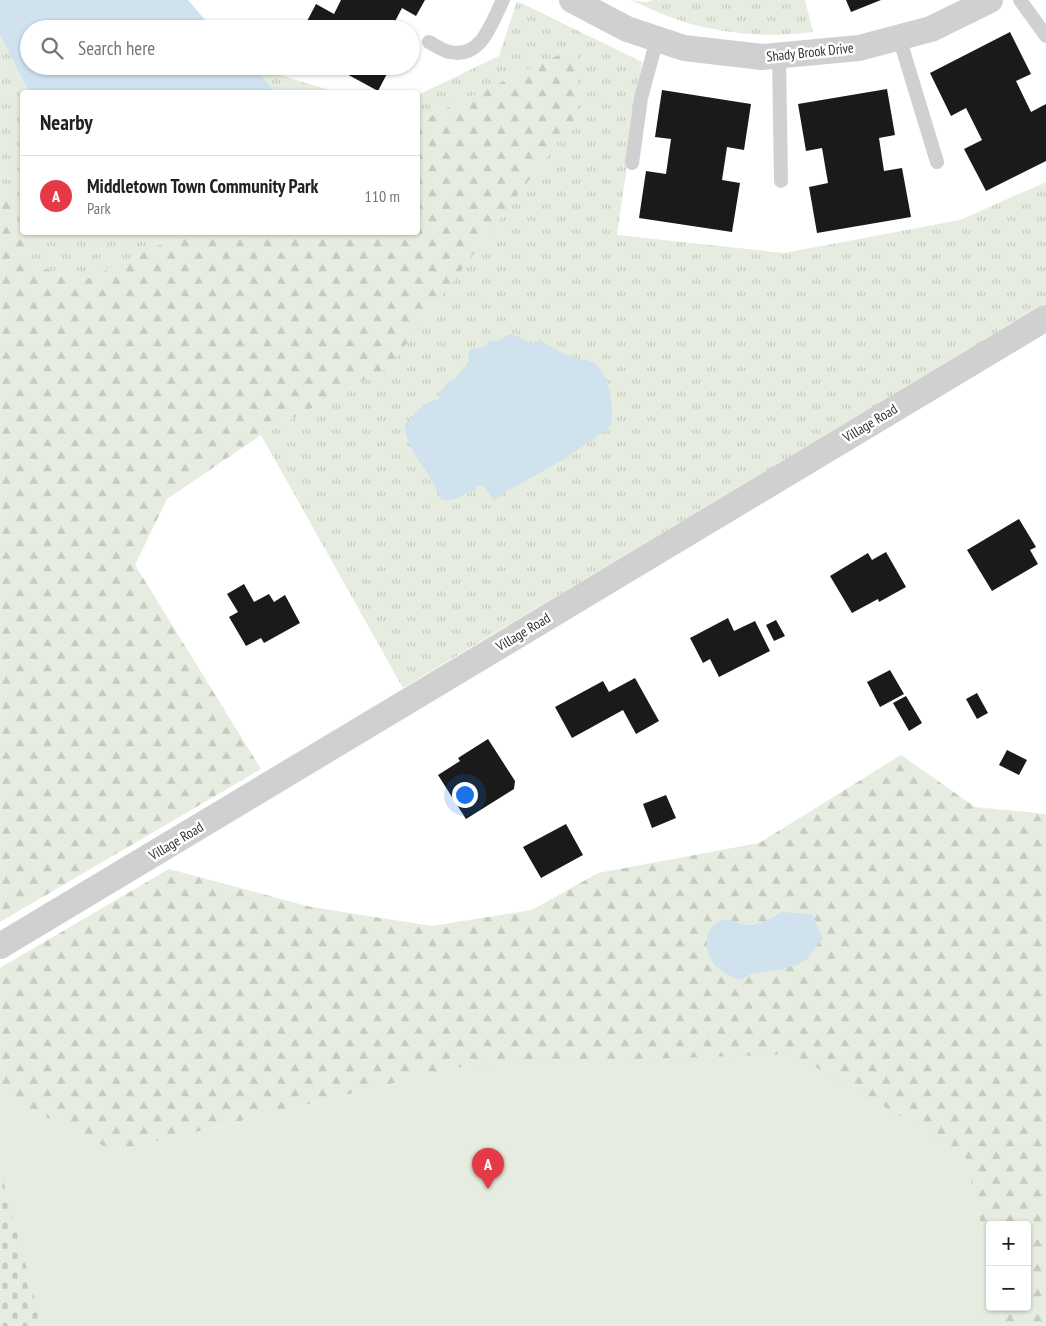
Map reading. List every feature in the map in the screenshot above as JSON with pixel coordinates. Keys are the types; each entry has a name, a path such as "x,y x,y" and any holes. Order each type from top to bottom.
{"street":[{"name":"Shady Brook Drive","path":"572,0 627,29 684,48 762,57 859,48 931,29 990,0"},
{"name":"Village Road","path":"0,946 1046,318"}],"lane":[{"path":"429,42 449,52 468,52 481,43 503,0"},
{"path":"1020,0 1046,36"},
{"path":"899,38 937,162"},
{"path":"632,163 641,98 657,39"},
{"path":"779,56 781,181"}],"green space":[{"path":"630,0 647,2 653,0 805,0 813,32 779,35 726,31 676,19"},
{"path":"517,1 642,62 617,235 784,253 960,220 1046,182 1046,304 403,688 261,435 389,367 577,46 420,121 420,94 499,56"},
{"path":"0,35 28,90 20,90 20,231 0,181"},
{"path":"577,46 577,116 389,367 261,435 167,499 135,565 261,769 0,922 0,181 33,264 80,282 181,235 420,235 420,121"},
{"path":"260,75 280,75 329,90 273,90"},
{"path":"21,235 181,235 80,282 33,264"},
{"path":"901,755 975,807 1046,814 1046,1326 1004,1326 1001,1311 1031,1311 1031,1221 986,1221 986,1247 964,1153 468,1065 115,1152 0,1094 0,968 169,869 311,907 432,926 532,910 598,873 759,843"},
{"path":"793,1054 964,1153 986,1247 986,1311 1001,1311 1004,1326 42,1326 0,1169 0,1094 115,1152 468,1065"},
{"path":"0,1161 45,1326 0,1326"}],"water":[{"path":"0,0 188,0 205,20 20,20 20,74 0,35"},
{"path":"20,75 260,75 273,90 28,90"},
{"path":"509,334 520,337 534,345 539,339 558,351 591,361 598,366 607,382 612,402 609,428 566,458 504,493 495,501 483,486 477,486 475,491 455,499 441,499 430,477 409,444 405,423 422,407 440,399 438,395 449,381 455,379 469,361 468,354 471,348 482,348 489,341 500,340"},
{"path":"781,912 812,914 823,938 808,957 799,964 783,969 752,974 739,980 724,973 716,966 710,957 707,947 708,935 713,926 723,920 753,925 766,921"}],"building":[{"path":"341,0 425,0 416,16 402,8 396,20 308,20 316,4 334,14"},
{"path":"846,0 881,0 851,12"},
{"path":"1010,32 1031,74 1016,81 1031,112 1046,104 1046,161 986,191 964,149 982,140 966,108 951,116 930,73"},
{"path":"349,75 386,75 379,90"},
{"path":"887,89 895,135 879,138 884,171 902,168 911,217 817,233 809,187 828,183 822,148 806,151 798,104"},
{"path":"662,90 751,104 744,150 727,147 722,180 740,183 732,232 639,218 646,171 666,174 671,139 655,137"},
{"path":"1019,519 1036,547 1030,550 1038,564 992,591 967,550"},
{"path":"886,552 906,587 879,602 878,599 852,613 830,576 868,553 872,560"},
{"path":"244,584 254,602 269,594 274,602 285,595 300,623 264,643 261,638 246,646 229,617 238,612 227,594"},
{"path":"728,618 734,631 755,621 770,651 719,677 710,659 703,663 690,638"},
{"path":"776,620 785,636 774,641 766,625"},
{"path":"890,670 904,694 880,707 867,682"},
{"path":"635,678 659,721 636,734 623,710 572,738 555,707 603,681 609,692"},
{"path":"977,693 988,713 977,719 966,699"},
{"path":"906,696 922,723 909,731 893,703"},
{"path":"488,739 515,781 514,789 466,819 438,775 460,761 458,758"},
{"path":"1007,750 1027,760 1019,775 999,765"},
{"path":"666,795 676,818 652,828 643,804"},
{"path":"566,824 583,855 541,878 523,847"}],"place":[{"name":"Middletown Town Community Park","path":"488,1189"}]}
